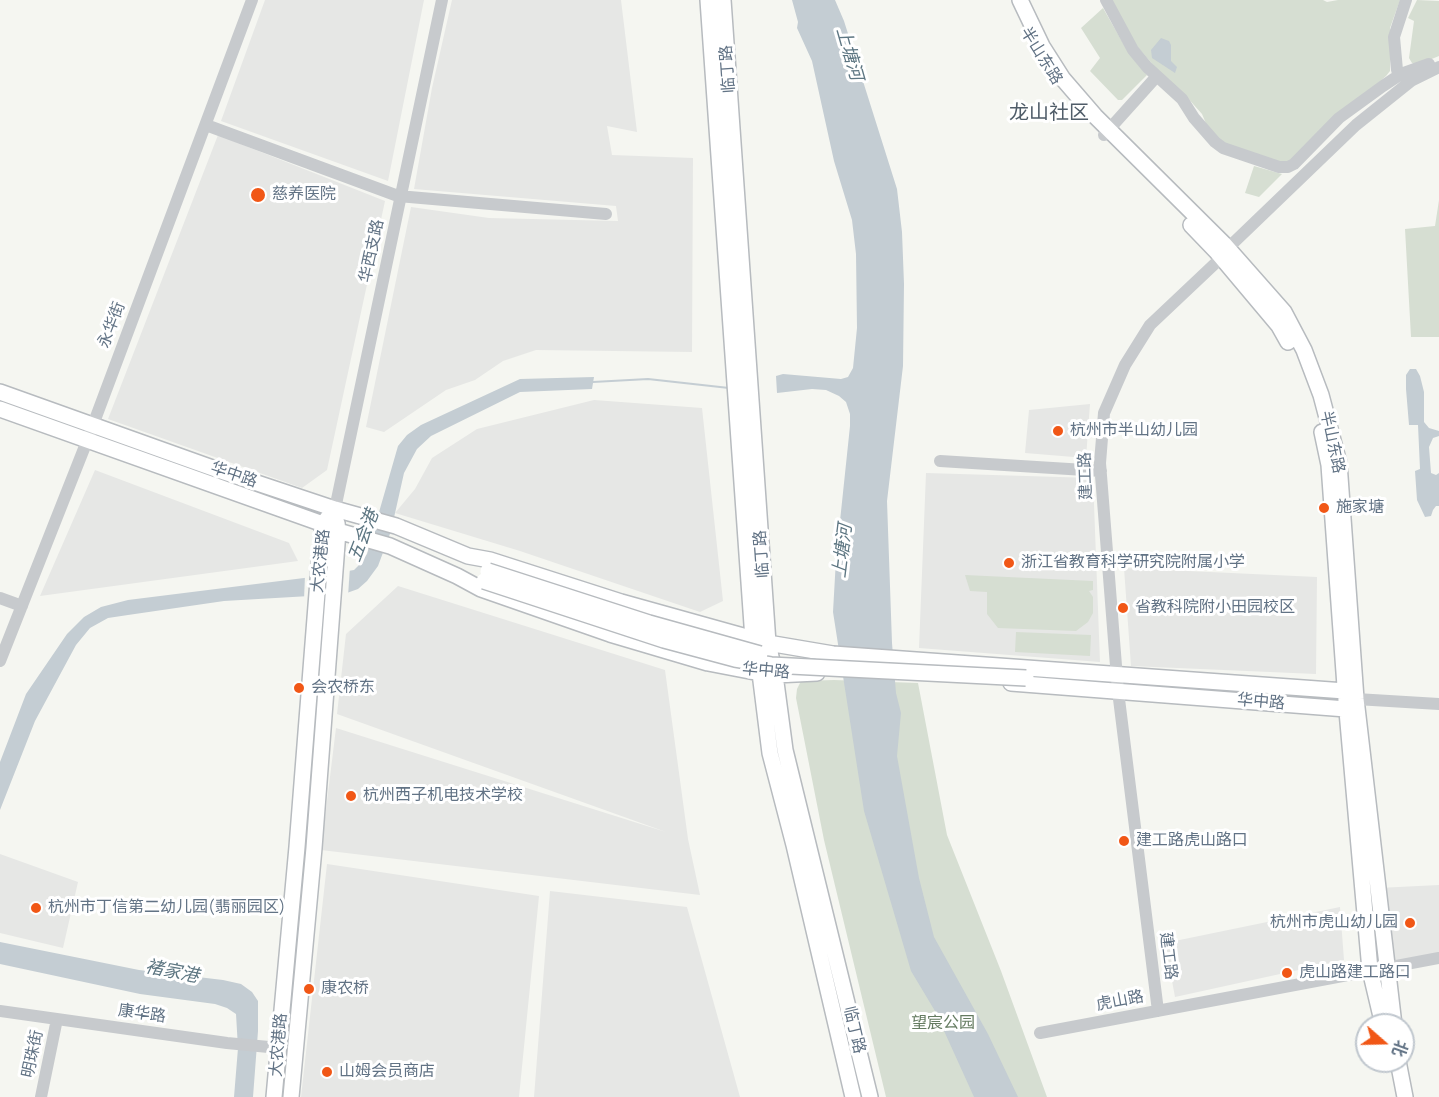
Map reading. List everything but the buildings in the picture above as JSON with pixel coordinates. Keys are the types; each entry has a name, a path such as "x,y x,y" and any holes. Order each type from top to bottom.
{"main road":[{"name":"临丁路","path":"708,0 753,639 768,674 870,1097"},
{"name":"临丁路","path":"723,0 768,643 770,753 853,1097"},
{"name":"半山东路","path":"1009,0 1025,34 1066,95 1107,132 1284,312 1304,350 1330,422 1339,463 1349,700 1370,970 1380,1013"},
{"name":"半山东路","path":"1020,0 1042,46 1063,79 1107,132"},
{"name":"华中路","path":"0,392 89,433 338,531 390,546 481,589 610,634 708,663 768,674 835,672 1091,681"},
{"name":"华中路","path":"0,409 89,433 396,526 468,556 490,560 633,606 768,643 833,654 1091,681"},
{"name":"大农港路","path":"291,1097 313,857 324,610 320,555 323,524 335,509"},
{"name":"大农港路","path":"274,1097 324,610 336,553 338,531 335,509"},
{"name":"华中路","path":"468,556 486,576"},
{"name":"华中路","path":"457,576 486,576 771,657 1349,700"},
{"name":"半山东路","path":"1349,700 1392,1013"},
{"path":"1392,1073 1397,1097"},
{"path":"1400,1073 1405,1097"}],"street":[{"name":"永华街","path":"0,661 89,433 252,0"},
{"name":"华西支路","path":"335,509 442,0"},
{"path":"1106,0 1133,50 1182,99 1194,118 1215,142 1223,148 1279,167 1294,164 1339,118 1439,61"},
{"path":"1406,0 1394,37 1397,70 1406,78"},
{"path":"1406,78 1439,67"},
{"path":"1107,132 1157,76"},
{"name":"建工路","path":"1158,1011 1118,683 1101,471 1104,413 1125,365 1150,325 1406,78"},
{"path":"206,125 400,196 606,214"},
{"path":"940,461 1101,471"},
{"path":"0,598 22,606"},
{"name":"华中路","path":"1349,700 1439,704"},
{"path":"1370,970 1439,958"},
{"name":"虎山路","path":"1040,1033 1370,970"},
{"name":"康华路","path":"0,1011 227,1043 279,1048"},
{"name":"明珠街","path":"40,1097 57,1019"}],"shaded area":[{"path":"265,0 424,0 388,181 221,121"},
{"path":"452,0 621,0 637,132 607,126 612,155 693,158 692,352 536,350 503,361 475,380 446,390 384,432 366,427 411,207 489,218 618,221 616,206 414,189 432,88"},
{"path":"218,135 385,201 327,470 302,488 108,419"},
{"path":"594,400 702,408 723,601 700,612 520,551 395,513 415,489 432,458 477,429"},
{"name":"杭州市半山幼儿园","path":"1090,404 1086,458 1025,453 1029,410"},
{"path":"95,470 289,543 298,561 40,596"},
{"name":"浙江省教育科学研究院附属小学","path":"926,473 1093,478 1100,662 919,648"},
{"path":"1124,568 1317,577 1316,674 1131,666"},
{"path":"398,586 665,670 688,839 700,895 321,850 336,728 666,832 337,714 346,634"},
{"name":"杭州市丁信第二幼儿园(翡丽园区)","path":"0,854 78,882 63,948 0,933"},
{"path":"327,864 539,896 519,1097 301,1097"},
{"name":"杭州市虎山幼儿园","path":"1439,885 1439,958 1387,967 1378,888"},
{"path":"550,891 687,907 740,1097 534,1097"},
{"path":"1340,907 1344,960 1175,997 1165,943"}],"green space":[{"path":"1111,0 1323,0 1327,2 1400,0 1390,28 1390,71 1295,157 1286,163 1280,163 1231,147 1210,133 1202,114 1135,44"},
{"path":"1417,0 1439,1 1439,56 1417,65 1409,58 1414,21 1408,18"},
{"path":"1103,8 1127,50 1147,75 1122,100 1118,100 1090,71 1100,58 1081,28"},
{"path":"1254,166 1282,174 1259,197 1245,193"},
{"path":"1439,200 1439,337 1411,337 1405,229 1435,226"},
{"path":"965,575 1093,581 1093,590 1089,591 1093,597 1093,613 1088,622 1076,631 998,628 987,614 987,592 970,591"},
{"path":"1016,632 1091,635 1090,656 1015,652"},
{"name":"望宸公园","path":"801,681 918,683 947,835 1001,971 1047,1097 886,1097 824,840 796,698"}],"water":[{"name":"上塘河","path":"792,0 835,0 844,21 897,189 902,232 904,284 903,366 887,501 892,643 896,693 901,713 897,756 919,878 934,937 988,1034 1018,1097 974,1097 935,1011 911,971 864,811 833,612 836,559 850,426 850,414 846,402 826,390 812,389 777,393 776,376 783,374 841,379 848,377 853,368 857,328 856,254 852,220 834,161 812,61 797,28 798,22"},
{"path":"1161,38 1169,41 1171,45 1171,61 1177,67 1175,73 1152,58 1151,50"},
{"path":"1410,369 1416,369 1420,376 1424,392 1424,422 1429,428 1439,431 1439,436 1433,438 1429,447 1431,473 1436,475 1439,473 1439,506 1436,506 1431,516 1425,517 1417,500 1415,471 1420,469 1418,425 1409,425 1406,375"},
{"path":"594,377 592,389 520,392 431,436 417,449 404,473 391,531 378,566 358,589 344,594 224,601 108,618 90,628 76,645 35,721 0,810 0,762 26,694 67,634 84,617 101,607 128,600 354,570 367,554 398,446 407,435 421,425 520,379"},
{"path":"0,942 139,970 241,984 252,992 258,1001 253,1097 234,1097 238,1048 236,1014 227,1008 215,1004 140,994 0,964"}],"pier":[{"path":"350,567 348,596 304,600 305,575"}],"waterway":[{"name":"五会港","path":"593,382 648,379 729,388"}],"place":[{"name":"慈养医院","path":"258,195"},
{"name":"杭州市半山幼儿园","path":"1058,431"},
{"name":"施家塘","path":"1324,508"},
{"name":"浙江省教育科学研究院附属小学","path":"1009,563"},
{"name":"省教科院附小田园校区","path":"1123,608"},
{"name":"会农桥东","path":"299,688"},
{"name":"杭州西子机电技术学校","path":"351,796"},
{"name":"建工路虎山路口","path":"1124,841"},
{"name":"杭州市丁信第二幼儿园(翡丽园区)","path":"36,908"},
{"name":"杭州市虎山幼儿园","path":"1410,923"},
{"name":"虎山路建工路口","path":"1287,973"},
{"name":"康农桥","path":"309,989"},
{"name":"山姆会员商店","path":"327,1072"}],"district":[{"name":"龙山社区","path":"1049,113"}],"water label":[{"name":"褚家港","path":"172,972"}]}
